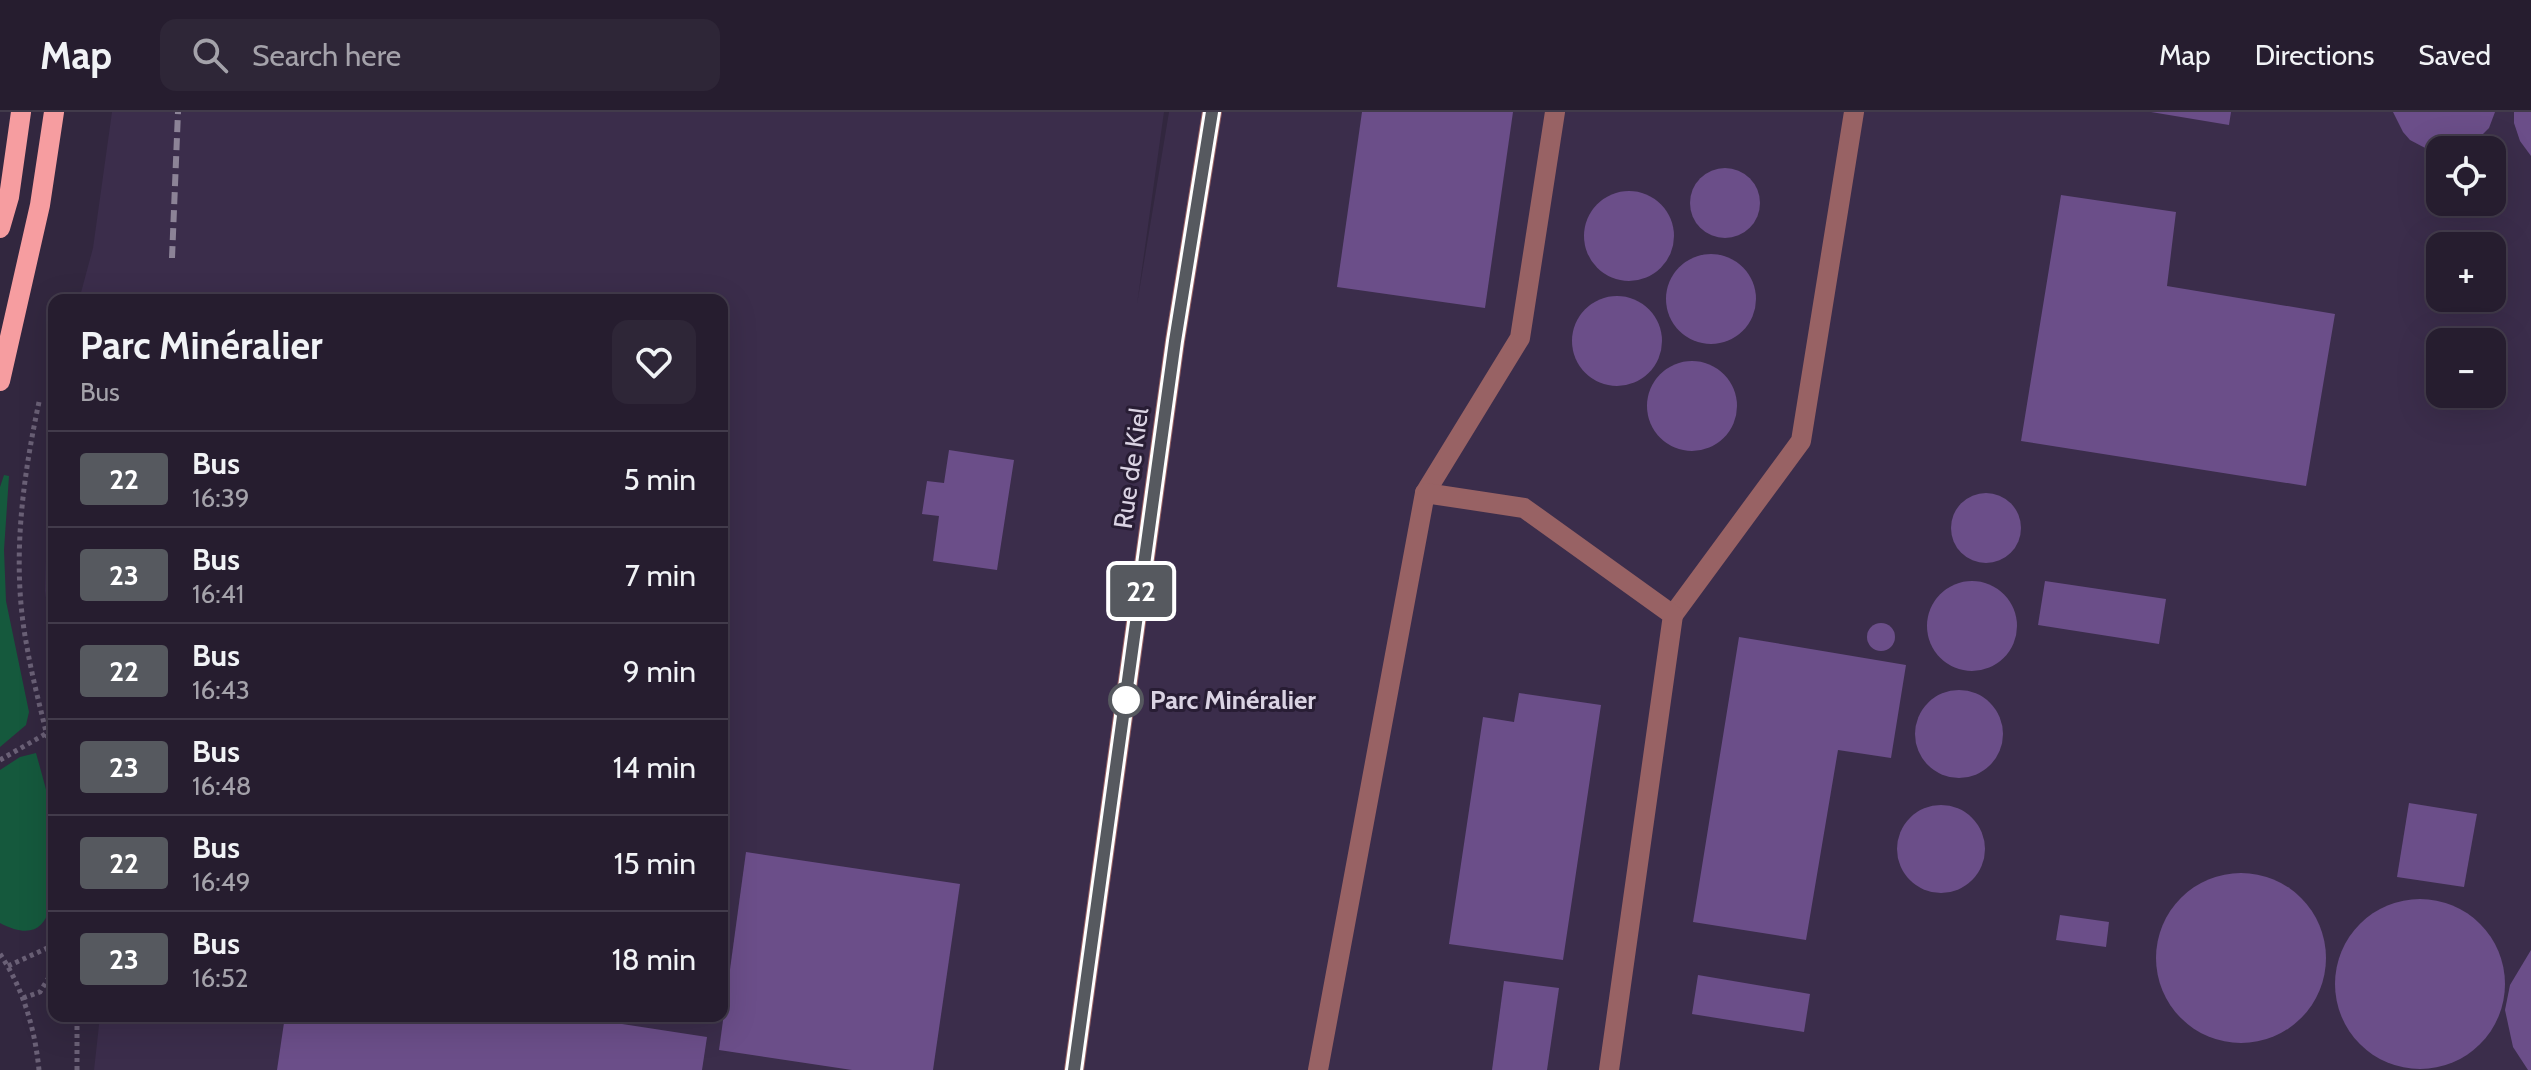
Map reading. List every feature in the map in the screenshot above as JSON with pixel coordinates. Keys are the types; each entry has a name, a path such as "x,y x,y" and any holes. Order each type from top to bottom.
{"main road":[{"path":"0,228 9,197 21,112"},
{"path":"0,381 40,205 54,112"}],"street":[{"name":"Rue de Kiel","path":"1074,1070 1175,341 1212,112"},
{"path":"1318,1070 1425,493 1520,338 1555,112"},
{"path":"1609,1070 1673,615 1801,441 1854,112"},
{"path":"1425,493 1524,508 1673,615"}],"path":[{"path":"39,400 20,511 20,578 26,645 48,738"},
{"path":"0,760 47,733"},
{"path":"8,966 48,948"},
{"path":"0,954 23,998 36,1042 39,1070"},
{"path":"23,998 40,992 48,979"},
{"path":"77,1022 77,1070"}],"shaded area":[{"path":"112,112 1164,112 1137,304 1169,112 2531,112 2531,1070 94,1070 99,1022 728,1022 728,294 81,294 93,248"},
{"path":"48,499 48,612 45,591"}],"green space":[{"path":"4,475 9,476 4,550 6,601 29,712 26,725 0,747 0,487"},
{"path":"36,753 48,799 48,912 39,926 30,930 17,930 0,923 0,770 20,757"}],"building":[{"path":"1362,112 1513,112 1485,308 1337,287"},
{"path":"2151,112 2231,112 2229,125"},
{"path":"2393,112 2495,112 2489,128 2481,136 2426,136 2426,148 2410,140"},
{"path":"2514,112 2531,112 2531,156 2520,141"},
{"path":"1732,168 1754,183 1760,203 1758,217 1750,228 1739,236 1718,238 1700,228 1692,217 1690,196 1700,178 1711,170"},
{"path":"1629,191 1646,195 1661,204 1670,219 1674,236 1670,253 1661,268 1646,277 1629,281 1612,277 1597,268 1588,253 1584,236 1588,219 1597,204 1612,195"},
{"path":"2061,195 2176,212 2167,286 2335,314 2306,486 2021,441"},
{"path":"1711,254 1728,257 1743,267 1753,282 1756,299 1753,316 1743,331 1728,341 1711,344 1694,341 1679,331 1669,316 1666,299 1669,282 1679,267 1694,257"},
{"path":"1617,296 1634,299 1649,309 1659,324 1662,341 1659,358 1649,373 1634,383 1617,386 1600,383 1585,373 1575,358 1572,341 1575,324 1585,309 1600,299"},
{"path":"1692,361 1709,364 1724,374 1734,389 1737,406 1734,423 1724,438 1709,448 1692,451 1675,448 1660,438 1650,423 1647,406 1650,389 1660,374 1675,364"},
{"path":"949,450 1014,460 997,570 933,561 939,516 922,514 927,481 944,483"},
{"path":"1993,493 2015,508 2021,528 2019,542 2011,553 2000,561 1979,563 1961,553 1953,542 1951,521 1961,503 1972,495"},
{"path":"1972,581 1989,585 2004,594 2013,609 2017,626 2013,643 2004,658 1989,667 1972,671 1955,667 1940,658 1931,643 1927,626 1931,609 1940,594 1955,585"},
{"path":"2045,581 2166,599 2159,644 2038,625"},
{"path":"1881,623 1891,627 1895,637 1891,647 1881,651 1871,647 1867,637 1871,627"},
{"path":"1739,637 1906,665 1891,758 1838,750 1806,940 1693,922"},
{"path":"1959,690 1984,697 1996,709 2003,734 1996,759 1984,771 1959,778 1934,771 1922,759 1915,734 1922,709 1934,697"},
{"path":"1519,693 1601,705 1563,960 1449,944 1483,717 1514,722"},
{"path":"2409,803 2477,814 2464,887 2397,877"},
{"path":"1932,805 1950,805 1966,812 1978,824 1985,840 1985,858 1978,874 1966,886 1950,893 1932,893 1916,886 1904,874 1897,858 1897,840 1904,824 1916,812"},
{"path":"746,852 960,884 933,1070 852,1070 719,1050 723,1022 728,1022 728,984"},
{"path":"2241,873 2274,879 2301,898 2320,925 2326,958 2320,991 2301,1018 2274,1037 2241,1043 2208,1037 2181,1018 2162,991 2156,958 2162,925 2181,898 2208,879"},
{"path":"2420,899 2453,905 2480,924 2499,951 2505,984 2499,1017 2480,1044 2453,1063 2420,1069 2387,1063 2360,1044 2341,1017 2335,984 2341,951 2360,924 2387,905"},
{"path":"2060,915 2109,922 2106,947 2056,940"},
{"path":"2531,950 2531,1070 2528,1070 2513,1047 2505,1010 2510,985"},
{"path":"1698,975 1810,994 1804,1032 1692,1014"},
{"path":"1504,981 1559,988 1547,1070 1492,1070"},
{"path":"284,1022 609,1022 707,1037 702,1070 277,1070"}],"railway":[{"path":"172,258 178,112"}],"bus line":[{"name":"22","path":"1074,1070 1175,341 1212,112"}],"place":[{"name":"Parc Minéralier","path":"1126,700"}]}
